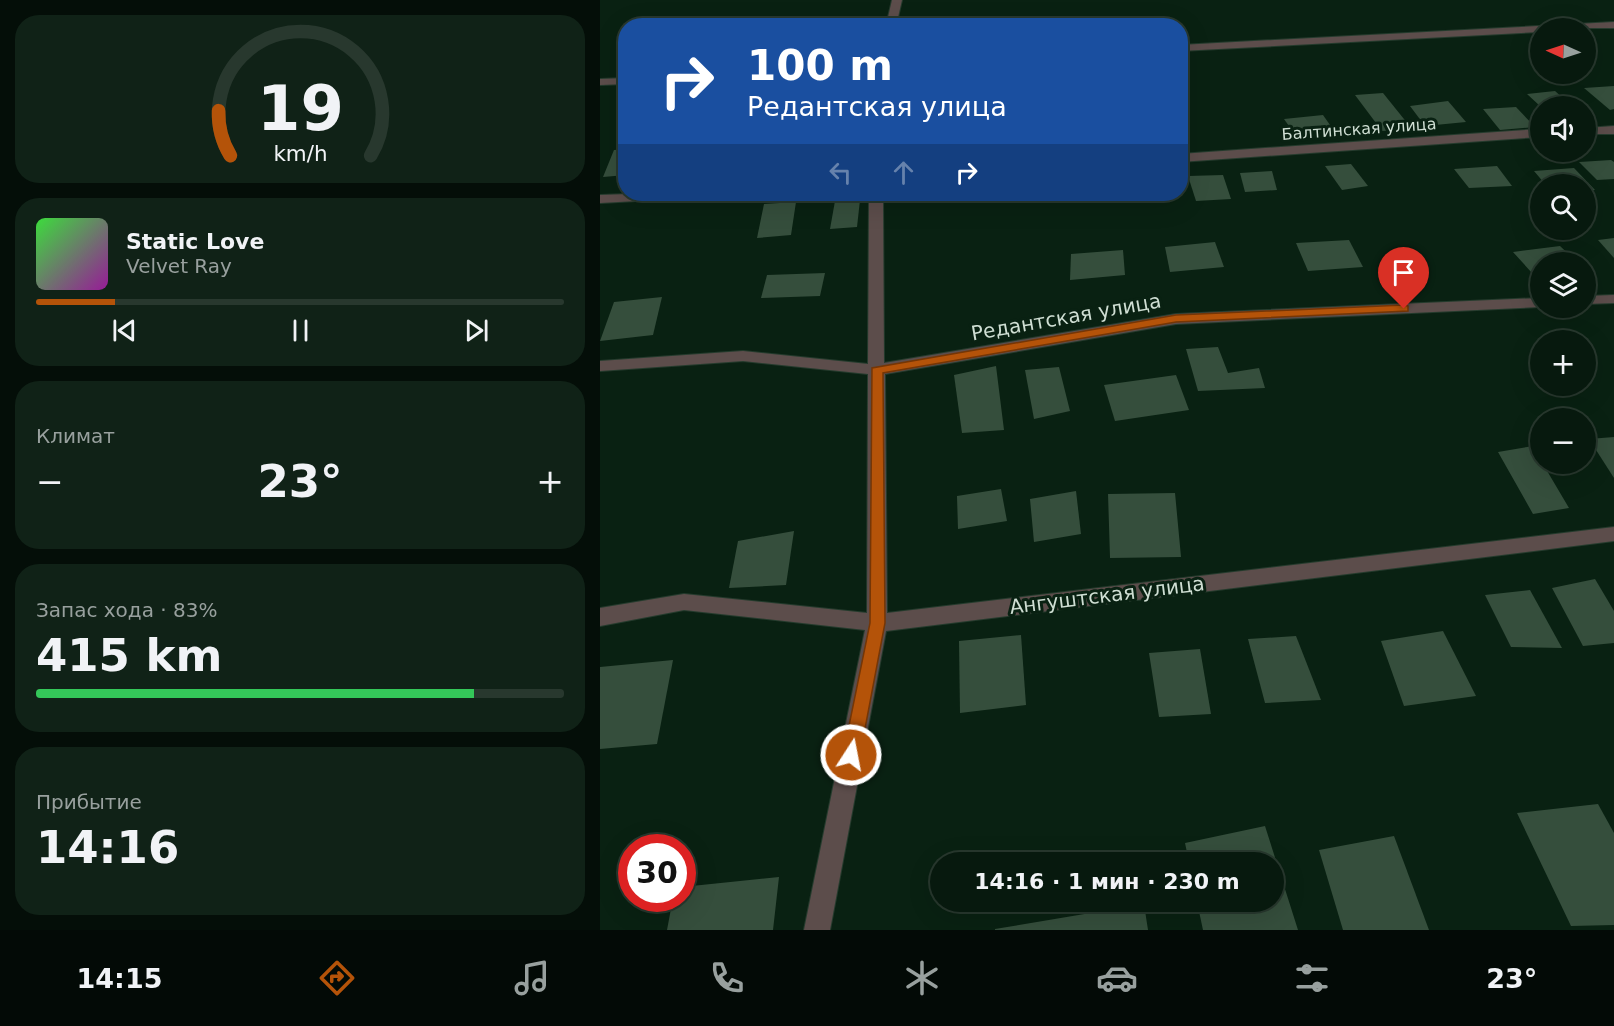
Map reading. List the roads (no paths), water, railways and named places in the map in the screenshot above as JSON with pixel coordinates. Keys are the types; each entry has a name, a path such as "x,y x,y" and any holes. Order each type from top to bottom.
{"street":[{"path":"893,18 897,0"},
{"path":"1596,26 1614,25"},
{"path":"1188,48 1530,30"},
{"path":"600,82 618,81"},
{"path":"1596,131 1614,130"},
{"name":"Балтинская улица","path":"1188,157 1530,134"},
{"path":"600,199 618,198"},
{"path":"817,930 878,623 874,201"},
{"path":"1596,300 1614,299"},
{"name":"Редантская улица","path":"600,366 743,356 877,370 1176,319 1530,302"},
{"name":"Ангуштская улица","path":"600,617 684,602 878,623 1614,534"}]}
